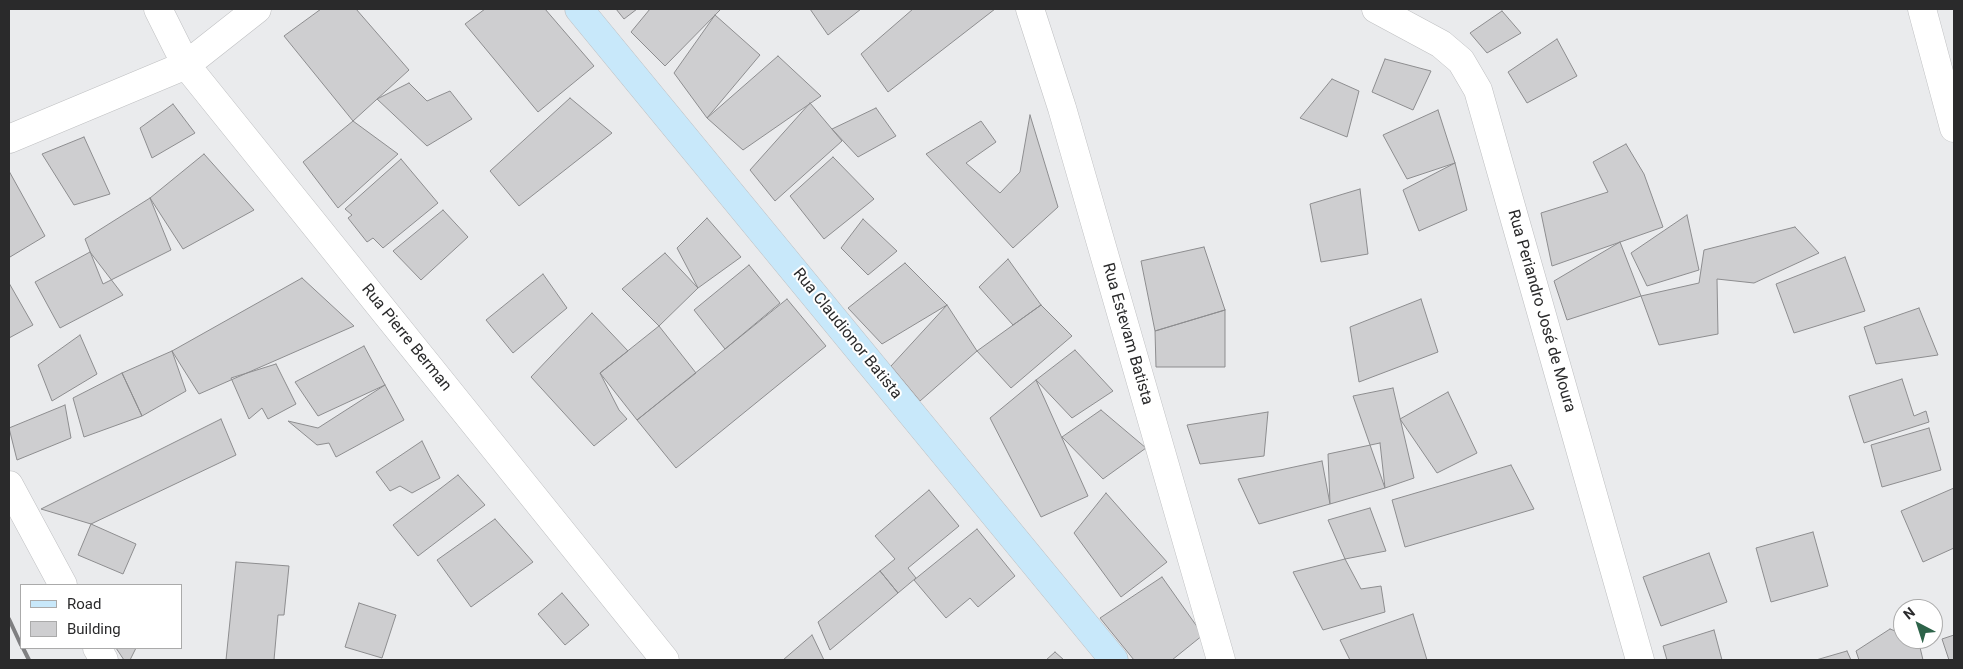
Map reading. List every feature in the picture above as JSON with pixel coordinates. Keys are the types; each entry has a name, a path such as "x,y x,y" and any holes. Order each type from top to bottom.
{"main road":[{"name":"Rua Claudionor Batista","path":"579,9 1114,660"}],"street":[{"name":"Rua Pierre Berman","path":"158,9 186,65 665,660"},
{"path":"9,139 186,65 257,9"},
{"name":"Rua Estevam Batista","path":"1030,9 1062,108 1217,655"},
{"name":"Rua Periandro José de Moura","path":"1376,9 1441,44 1461,61 1478,90 1640,660"},
{"path":"1922,9 1954,128"},
{"path":"9,485 61,584"},
{"path":"98,649 104,660"}],"building":[{"path":"321,9 356,9 409,70 353,121 284,36"},
{"path":"485,9 545,9 594,66 538,112 465,24"},
{"path":"616,9 637,9 624,19"},
{"path":"650,9 721,9 665,66 631,32"},
{"path":"810,9 861,9 828,35"},
{"path":"913,9 995,9 888,92 861,54"},
{"path":"1502,11 1521,33 1487,53 1470,33"},
{"path":"715,15 760,55 707,118 674,73"},
{"path":"1557,39 1577,76 1527,103 1508,72"},
{"path":"778,56 821,96 743,150 707,118"},
{"path":"1385,59 1431,71 1413,110 1372,92"},
{"path":"1332,79 1359,91 1347,137 1300,118"},
{"path":"409,83 427,101 450,91 472,119 427,146 377,99"},
{"path":"570,98 612,133 519,206 490,171"},
{"path":"810,103 842,141 775,201 750,170"},
{"path":"173,104 195,133 152,158 140,128"},
{"path":"876,108 896,136 858,157 832,129"},
{"path":"1438,110 1455,163 1407,179 1383,135"},
{"path":"1030,115 1058,207 1013,248 926,154 981,121 996,142 966,163 1000,193 1020,172"},
{"path":"353,121 398,154 338,208 303,162"},
{"path":"84,137 110,194 74,205 42,154"},
{"path":"1626,144 1644,174 1663,227 1552,266 1541,213 1608,192 1593,162"},
{"path":"204,154 254,210 183,249 150,198"},
{"path":"833,157 874,199 824,239 790,196"},
{"path":"401,159 438,203 383,248 373,238 367,242 348,218 352,215 345,209"},
{"path":"1455,163 1467,210 1419,231 1403,190"},
{"path":"9,171 45,236 10,257 9,255"},
{"path":"1360,189 1368,254 1321,262 1310,204"},
{"path":"150,198 171,250 103,284 85,239"},
{"path":"443,210 468,237 421,280 393,251"},
{"path":"1687,215 1699,270 1647,286 1631,253"},
{"path":"707,218 741,257 698,288 677,248"},
{"path":"863,219 897,251 868,275 841,248"},
{"path":"1795,227 1819,253 1754,283 1717,279 1718,334 1659,345 1641,296 1699,283 1704,250"},
{"path":"1620,242 1641,296 1567,320 1554,281"},
{"path":"1204,247 1225,310 1155,331 1141,261"},
{"path":"90,252 123,295 60,328 35,282"},
{"path":"665,253 698,288 659,326 622,289"},
{"path":"1845,257 1865,311 1794,333 1776,284"},
{"path":"1008,259 1041,305 1013,325 979,287"},
{"path":"905,263 947,305 882,344 848,308"},
{"path":"749,265 780,303 725,349 694,310"},
{"path":"543,274 567,308 513,353 486,320"},
{"path":"302,278 354,326 199,394 172,351"},
{"path":"9,283 33,325 9,338"},
{"path":"787,299 826,346 676,468 637,420"},
{"path":"1421,299 1438,352 1359,382 1350,327"},
{"path":"947,305 977,351 920,401 891,366"},
{"path":"1041,305 1072,336 1011,388 977,351"},
{"path":"1919,308 1938,355 1876,364 1864,327"},
{"path":"1225,310 1225,367 1156,367 1155,331"},
{"path":"592,313 628,351 600,373 619,410 627,419 594,446 531,377"},
{"path":"659,326 696,373 637,420 600,373"},
{"path":"80,335 97,374 52,401 38,365"},
{"path":"364,346 385,385 318,416 295,382"},
{"path":"1075,350 1113,391 1072,418 1036,380"},
{"path":"172,351 186,391 142,416 122,373"},
{"path":"276,364 296,404 268,419 262,408 249,419 231,378"},
{"path":"122,373 142,416 84,437 73,398"},
{"path":"1902,379 1914,416 1926,411 1929,422 1864,443 1849,396"},
{"path":"1036,380 1088,496 1041,517 990,418"},
{"path":"385,385 404,420 336,457 329,443 317,445 288,421 318,428"},
{"path":"1393,388 1414,478 1385,488 1353,396"},
{"path":"1448,392 1477,453 1437,473 1400,419"},
{"path":"65,405 71,438 17,460 9,428"},
{"path":"1101,410 1146,448 1103,479 1062,437"},
{"path":"1268,412 1264,456 1200,464 1187,425"},
{"path":"221,419 236,455 91,524 41,509"},
{"path":"1929,428 1941,470 1882,487 1871,445"},
{"path":"422,441 440,478 412,493 400,486 390,491 376,472"},
{"path":"1380,443 1385,488 1330,504 1328,454"},
{"path":"1322,461 1330,504 1259,524 1238,479"},
{"path":"1511,465 1534,509 1405,547 1392,500"},
{"path":"458,475 485,505 418,556 393,525"},
{"path":"1954,488 1954,548 1923,562 1901,511"},
{"path":"929,490 959,526 908,568 916,578 898,593 880,571 895,559 875,536"},
{"path":"1106,493 1167,562 1121,597 1074,533"},
{"path":"1370,508 1386,551 1345,559 1328,520"},
{"path":"495,519 533,562 471,607 437,560"},
{"path":"91,524 136,544 123,574 78,555"},
{"path":"977,529 1015,576 978,607 970,598 946,618 914,580"},
{"path":"1813,532 1828,586 1771,602 1756,548"},
{"path":"1709,553 1727,602 1661,626 1643,577"},
{"path":"1345,559 1361,589 1381,586 1385,612 1323,630 1293,572"},
{"path":"236,562 289,566 284,615 278,615 274,660 226,660"},
{"path":"880,571 898,593 830,650 818,622"},
{"path":"1162,577 1203,635 1172,660 1134,660 1100,618"},
{"path":"562,593 589,625 565,645 538,614"},
{"path":"359,603 396,615 382,658 345,647"},
{"path":"1413,614 1427,660 1350,660 1340,640"},
{"path":"1890,629 1893,630 1893,649 1920,649 1923,660 1859,660 1856,651"},
{"path":"1714,630 1722,660 1667,660 1663,646"},
{"path":"812,635 824,660 783,660"},
{"path":"1954,635 1954,660 1949,660 1943,639"},
{"path":"117,649 136,649 130,660 124,660"},
{"path":"1847,651 1851,660 1816,660"},
{"path":"1055,652 1064,660 1046,660"}],"railway":[{"path":"9,619 20,643"},
{"path":"24,649 29,660"}]}
